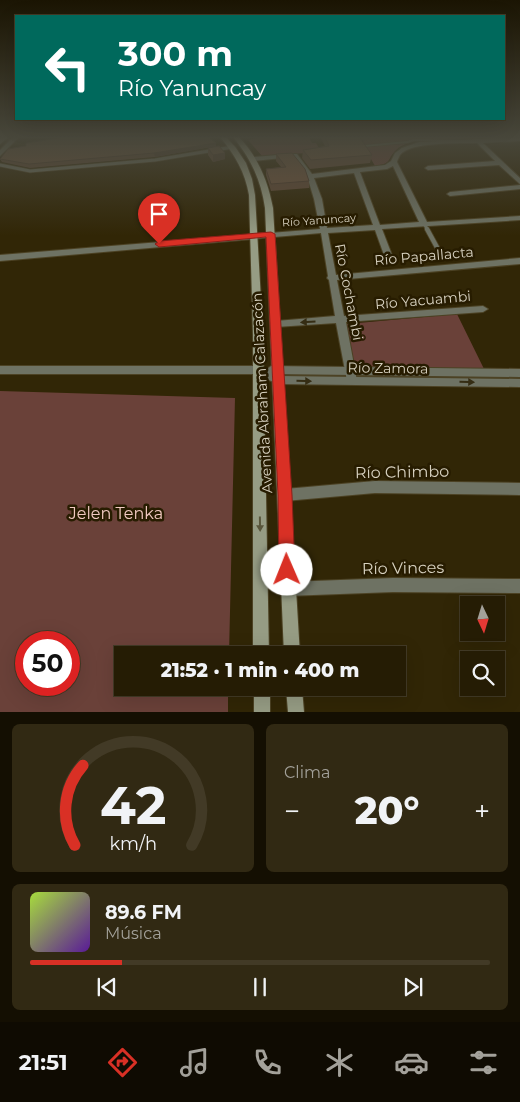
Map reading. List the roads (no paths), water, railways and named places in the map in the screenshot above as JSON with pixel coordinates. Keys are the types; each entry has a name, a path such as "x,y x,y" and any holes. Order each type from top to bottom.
{"main road":[{"name":"Avenida Abraham Calazacón","path":"245,170 250,185 255,236 262,646"},
{"name":"Avenida Abraham Calazacón","path":"258,170 266,189 271,234 285,495 287,590 291,646"},
{"path":"262,696 262,712"},
{"path":"295,696 296,712"}],"street":[{"name":"Río Cochambi","path":"307,170 324,231 331,278 351,376"},
{"path":"310,176 369,170"},
{"path":"398,170 424,224"},
{"path":"508,170 520,182"},
{"path":"356,172 388,255"},
{"path":"450,194 520,187"},
{"name":"Río Yanuncay","path":"0,258 271,234 520,218"},
{"name":"Río Papallacta","path":"331,278 520,262"},
{"name":"Río Yacuambi","path":"276,324 483,308"},
{"name":"Río Zamora","path":"0,370 258,370 278,375 520,383"},
{"name":"Río Zamora","path":"351,376 520,373"},
{"name":"Río Chimbo","path":"285,495 375,487 520,489"},
{"name":"Río Vinces","path":"287,590 393,584 520,586"}],"lane":[{"path":"26,170 39,170"},
{"path":"424,224 440,250"}],"park label":[{"name":"Jelen Tenka","path":"116,513"}]}
